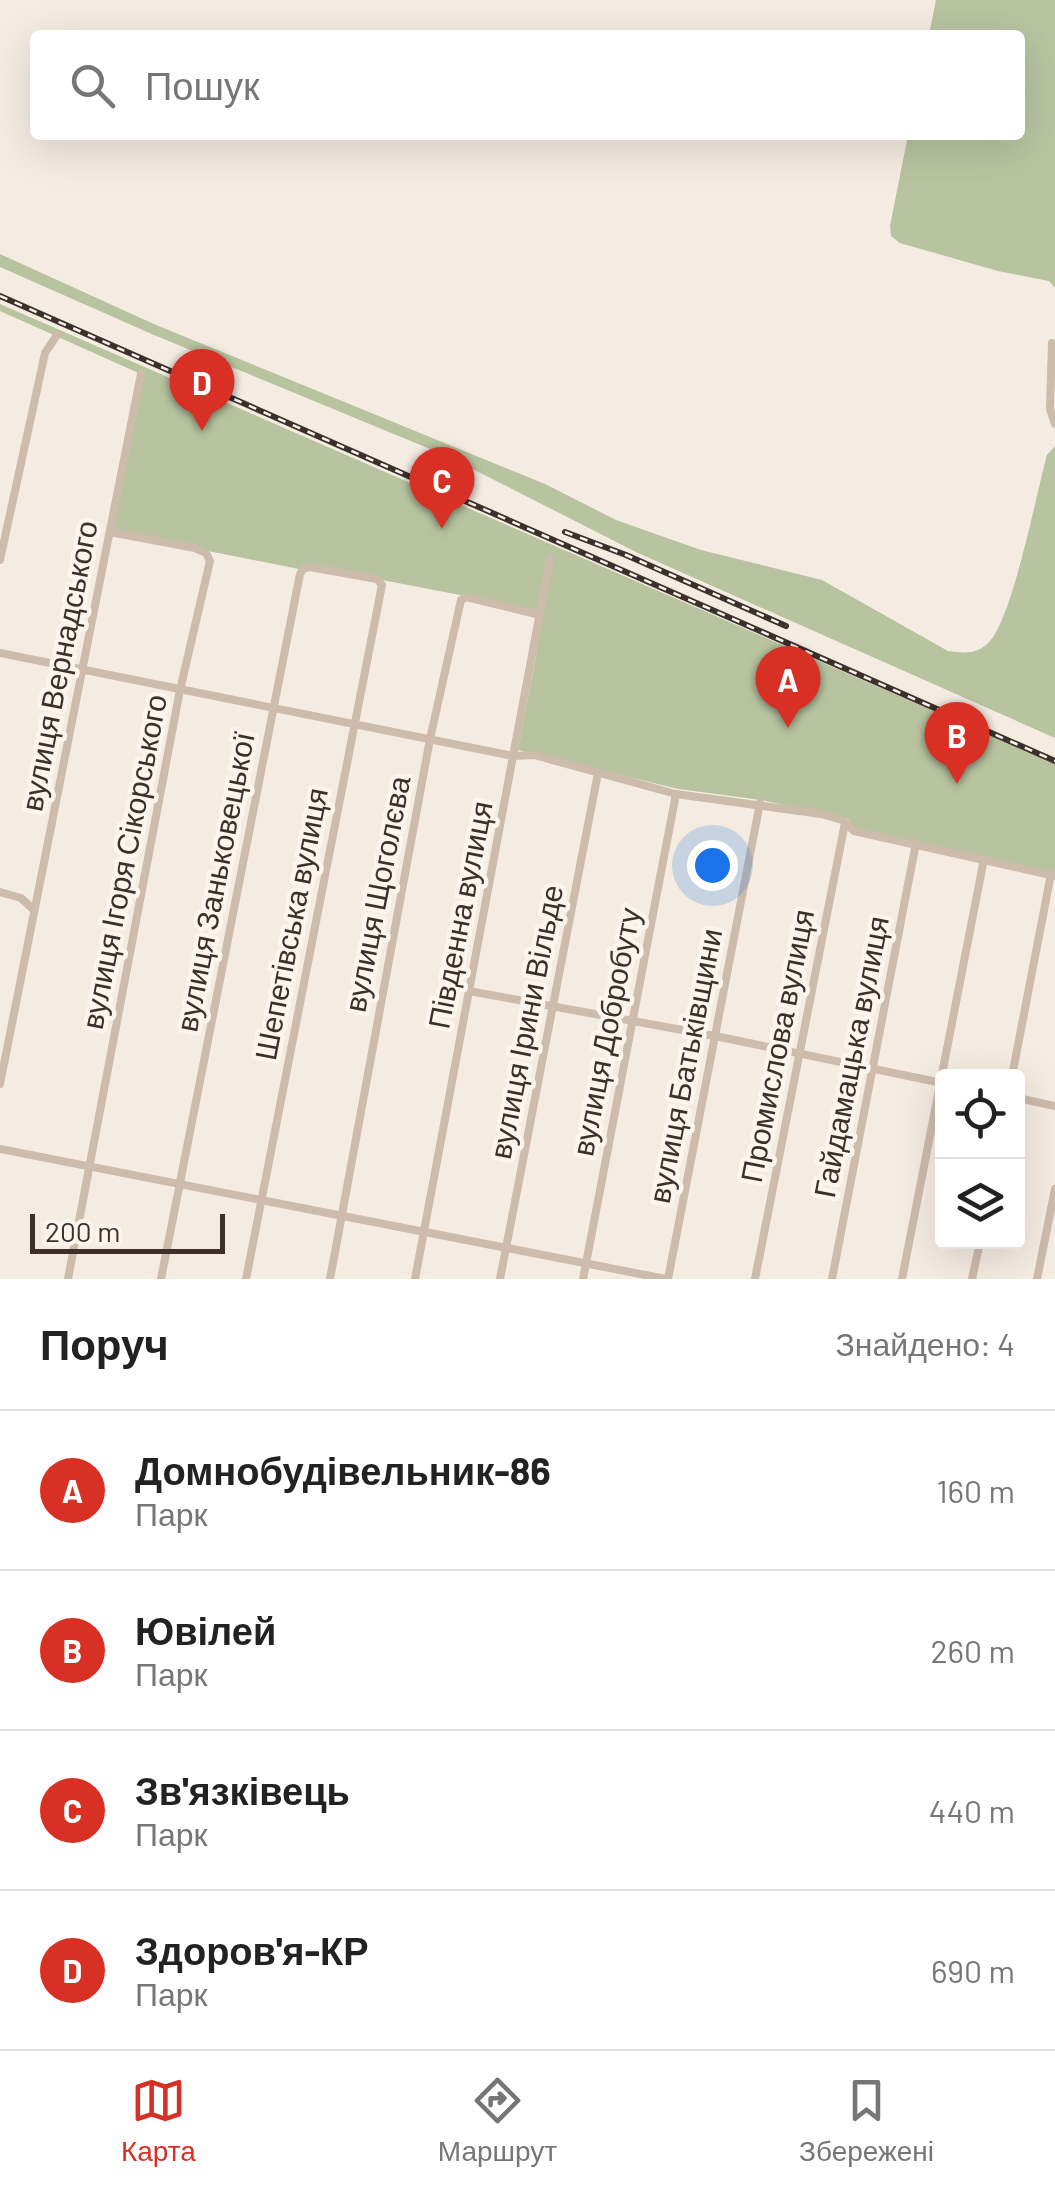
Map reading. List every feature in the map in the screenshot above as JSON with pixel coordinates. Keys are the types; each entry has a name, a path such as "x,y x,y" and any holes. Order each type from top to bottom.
{"street":[{"path":"0,560 45,353 56,336"},
{"path":"1052,343 1050,408 1055,424"},
{"name":"вулиця Вернадського","path":"0,1084 141,374"},
{"name":"вулиця Ігоря Сікорського","path":"68,1279 180,690 210,558 194,548 110,532"},
{"name":"Південна вулиця","path":"415,1279 550,559"},
{"name":"вулиця Заньковецької","path":"162,1279 303,569 377,579"},
{"name":"Шепетівська вулиця","path":"246,1279 382,585 377,579"},
{"name":"вулиця Щоголєва","path":"330,1279 430,739 464,597 540,615"},
{"path":"0,653 513,756 534,755 676,794 837,817 854,831 1053,875 1013,1069"},
{"name":"вулиця Ірини Вільде","path":"500,1279 598,773"},
{"name":"вулиця Добробуту","path":"583,1279 676,794"},
{"name":"вулиця Батьківщини","path":"667,1279 760,803"},
{"name":"Промислова вулиця","path":"755,1279 845,822"},
{"name":"Гайдамацька вулиця","path":"832,1279 916,843"},
{"path":"943,1069 984,858"},
{"path":"0,892 21,898 34,910"},
{"path":"469,990 935,1081"},
{"path":"1025,1100 1055,1106"},
{"path":"902,1279 935,1112"},
{"path":"0,1149 667,1279"},
{"path":"1038,1279 1055,1188"},
{"path":"972,1279 978,1249"}],"green space":[{"path":"936,0 1055,0 1055,288 1049,281 998,271 900,243 891,236 907,140 1025,140 1025,30 930,30"},
{"path":"0,254 156,325 545,484 616,520 701,550 822,580 948,651 981,649 999,627 1015,581 1047,455 1055,446 1055,738 638,553 447,456 0,267"},
{"path":"0,304 1055,764 1055,875 854,830 848,819 761,800 678,789 518,750 540,615 465,596 310,566 299,569 112,532 143,375 0,311"}],"railway":[{"path":"0,296 1055,761"},
{"path":"565,532 786,626"}],"place":[{"name":"Здоров'я-КР","path":"202,431"},
{"name":"Зв'язківець","path":"442,529"},
{"name":"Домнобудівельник-86","path":"788,728"},
{"name":"Ювілей","path":"957,784"}]}
